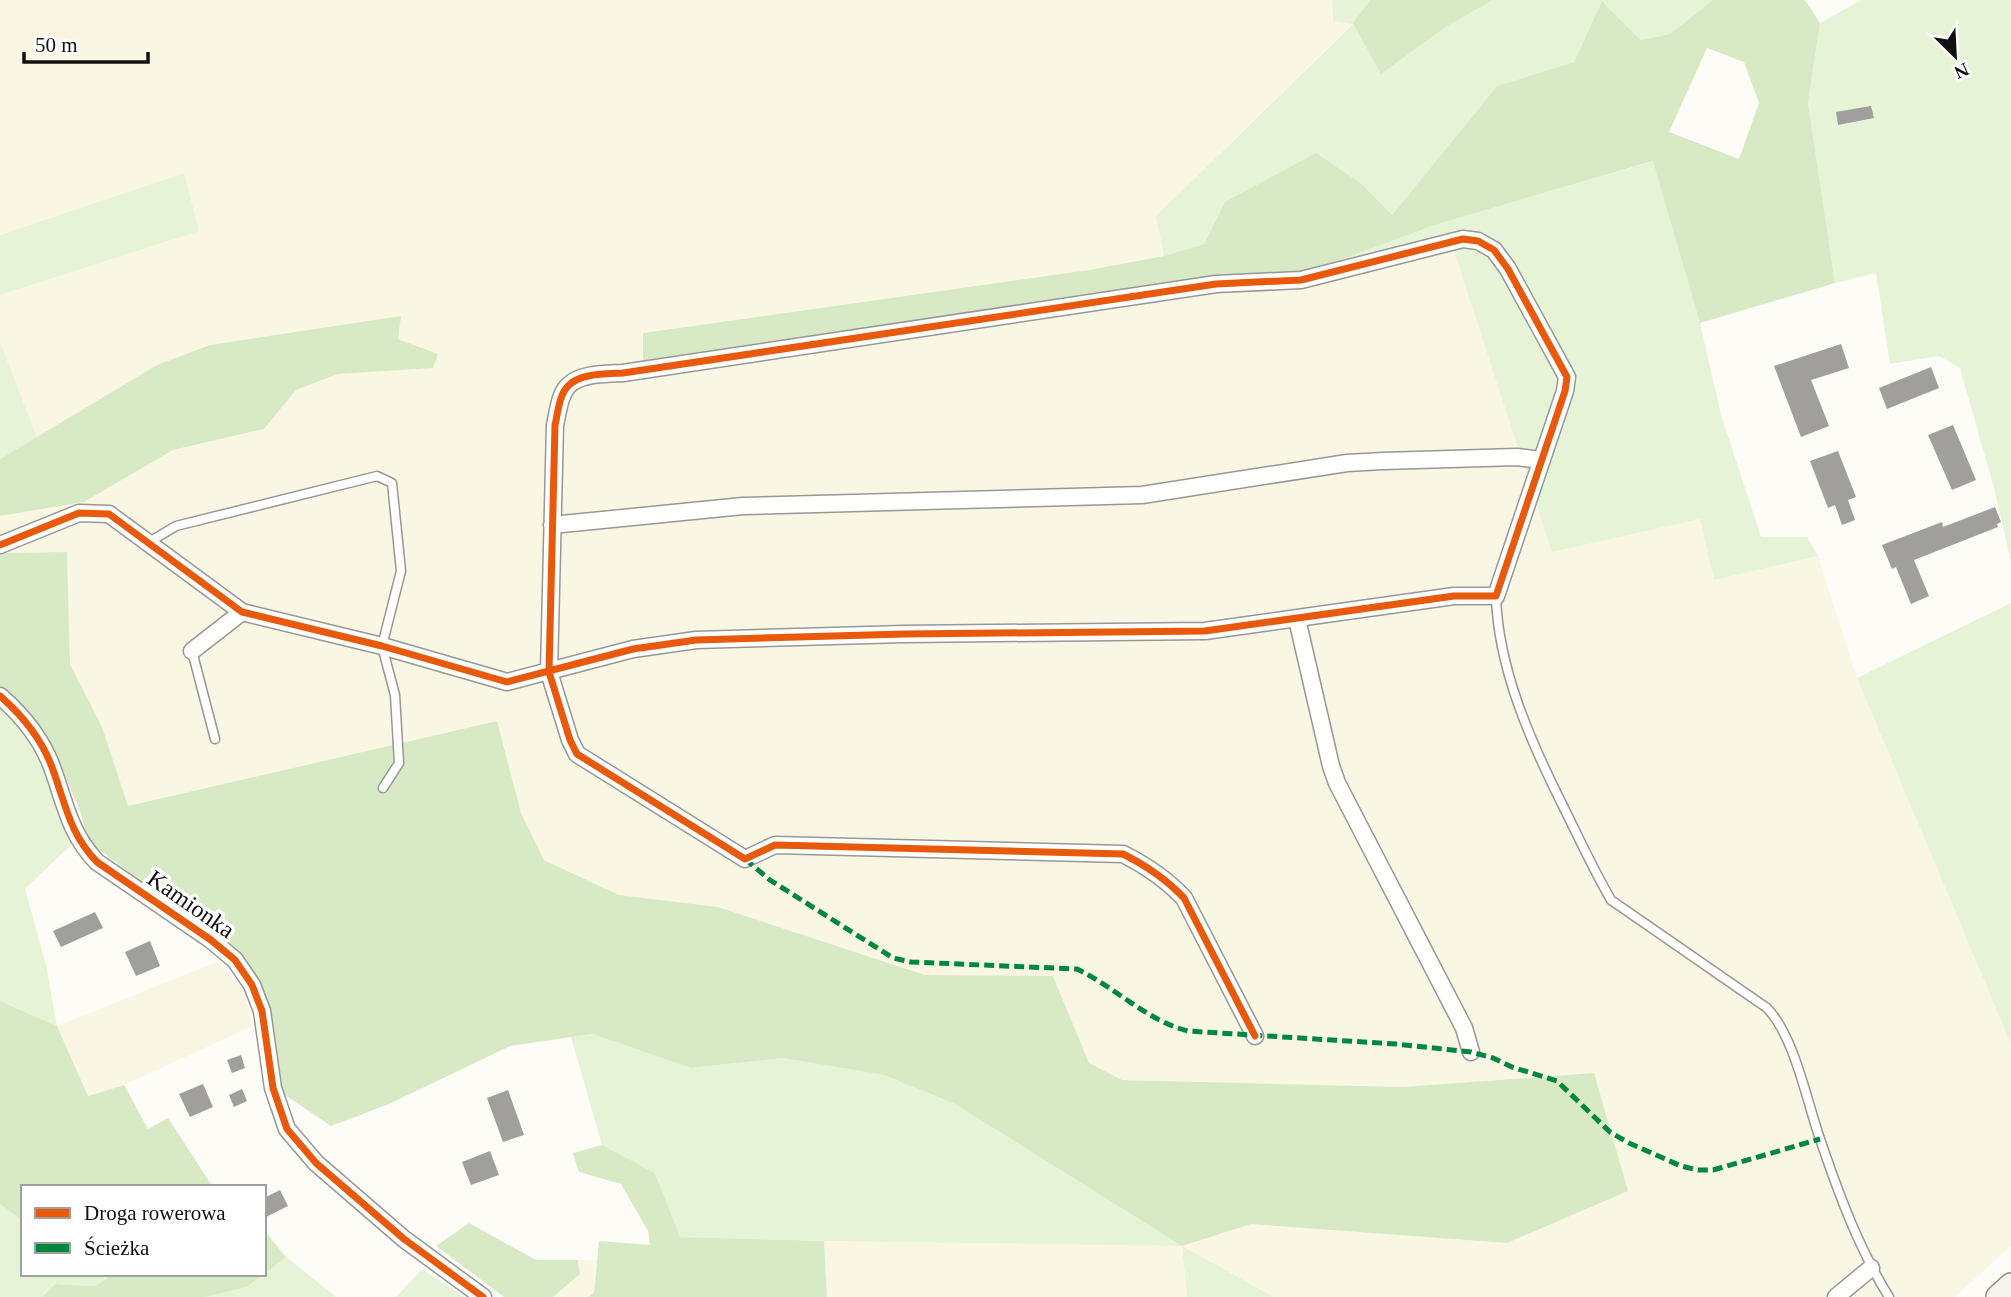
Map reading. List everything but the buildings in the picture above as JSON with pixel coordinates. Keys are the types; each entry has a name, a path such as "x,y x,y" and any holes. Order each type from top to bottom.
{"street":[{"path":"0,545 79,513 109,514 242,612 382,646 507,682 549,671 633,649 696,640 904,634 1205,631 1454,596 1496,596 1565,391 1567,377 1508,269 1494,250 1478,241 1463,239 1301,280 1216,284 623,373 592,375 567,386 562,397 555,425 549,671 570,740 577,754 745,859 775,845 1123,854 1174,887 1184,898 1255,1036"},
{"path":"552,525 743,506 1142,495 1383,461 1517,457 1541,460"},
{"path":"192,651 242,612"},
{"path":"1297,619 1337,783 1464,1028 1471,1052"},
{"name":"Kamionka","path":"0,696 40,742 53,768 66,812 82,847 97,862 211,940 235,960 252,985 262,1011 273,1088 287,1129 316,1163 395,1231 483,1297"},
{"path":"1836,1297 1871,1268"},
{"path":"1998,1297 2011,1285"}],"lane":[{"path":"149,542 176,526 377,476 392,483 401,571 382,646 395,695 399,763 383,788"},
{"path":"1496,596 1500,637 1539,760 1597,876 1611,900 1768,1008 1778,1019 1860,1246 1889,1297"},
{"path":"192,651 215,739"}],"shaded area":[{"path":"0,0 1332,0 1333,21 1353,23 1156,216 1164,256 1089,270 643,333 643,368 1454,250 1552,551 1700,519 1714,580 1818,556 1857,678 2011,1044 2011,1246 1955,1297 1274,1297 1182,1247 1187,1297 827,1297 824,1241 1182,1246 1250,1224 1507,1243 1594,1073 1403,1087 1122,1080 1089,1063 1053,976 925,975 718,907 619,895 544,860 521,813 497,721 128,806 102,727 70,664 67,552 0,553 0,516 84,502 173,450 264,429 296,390 338,374 432,368 398,339 400,316 157,365 37,437 0,342 0,295 198,230 183,173 0,235"},
{"path":"216,962 243,988 253,1026 124,1085 88,1096 57,1026"},
{"path":"578,1260 597,1260 593,1292 588,1297 553,1297 580,1274"}],"green space":[{"path":"1332,0 1370,0 1354,23 1444,28 1493,0 1713,0 1670,34 1641,40 1602,1 1574,62 1497,86 1392,215 1363,185 1225,202 1204,244 1164,256 1156,216 1353,24 1333,21"},
{"path":"1370,0 1493,0 1444,28 1381,74 1353,23"},
{"path":"1713,0 1805,0 1820,23 1808,103 1835,283 1700,323 1653,161 1438,224 1310,271 643,369 643,333 1089,270 1164,256 1204,244 1225,202 1316,153 1363,185 1392,215 1497,86 1574,62 1602,1 1641,40 1670,34","holes":["1707,48 1744,62 1759,103 1739,159 1669,132"]},
{"path":"1861,0 2011,0 2011,561 1994,488 1960,368 1939,356 1890,364 1876,273 1835,283 1808,103 1820,23"},
{"path":"1654,161 1700,323 1721,415 1761,537 1807,537 1818,556 1714,580 1700,519 1552,552 1454,251 1310,271 1438,224"},
{"path":"184,173 199,231 0,295 0,235"},
{"path":"401,316 398,339 438,354 433,368 338,374 296,390 264,429 173,450 84,502 0,516 0,459 157,365 210,345"},
{"path":"0,342 37,437 0,459"},
{"path":"67,552 70,664 102,727 128,806 497,721 521,813 544,860 619,895 718,907 925,975 1053,976 1089,1063 1122,1080 1403,1087 1594,1073 1628,1191 1507,1243 1251,1224 1182,1246 955,1104 884,1075 782,1058 691,1068 592,1034 510,1046 389,1104 331,1126 282,1093 240,957 88,841 81,813 49,739 24,707 0,687 0,553"},
{"path":"2011,603 2011,1044 1857,678"},
{"path":"0,702 36,744 73,843 25,889 46,965 57,1026 0,1001"},
{"path":"0,1001 57,1026 88,1096 124,1085 148,1129 168,1118 212,1185 21,1185 21,1220 0,1204"},
{"path":"592,1034 691,1068 782,1058 884,1075 955,1104 1182,1246 679,1237 655,1173 602,1145 571,1037"},
{"path":"602,1145 655,1173 680,1237 824,1241 827,1297 588,1297 594,1292 599,1241 650,1245 648,1231 621,1184 579,1172 573,1153"},
{"path":"0,1204 21,1220 21,1276 108,1278 95,1286 55,1284 42,1297 0,1297"},
{"path":"469,1223 536,1260 578,1260 580,1274 553,1297 504,1297 436,1246"},
{"path":"266,1232 286,1257 266,1272"},
{"path":"1182,1246 1274,1297 1187,1297"},
{"path":"286,1257 336,1297 206,1297 246,1287 261,1276 266,1276 266,1272"},
{"path":"422,1269 465,1297 396,1297"},
{"path":"105,1276 261,1276 247,1287 206,1297 42,1297 55,1284 95,1286 108,1278"}],"marked path":[{"path":"745,859 770,880 893,958 911,962 1077,969 1159,1020 1188,1031 1396,1044 1471,1052 1557,1081 1610,1132 1681,1166 1713,1170 1820,1139"}],"cycle path":[{"path":"0,545 79,513 109,514 242,612 382,646 507,682 633,649 696,640 904,634 1205,631 1454,596 1496,596 1565,391 1567,377 1508,269 1494,250 1478,241 1463,239 1301,280 1216,284 623,373 594,375 579,379 568,386 559,404 555,425 549,672 570,740 577,754 745,859 775,845 1123,854 1155,873 1184,898 1255,1036"},
{"path":"0,696 17,712 44,749 75,830 97,862 211,940 235,960 252,985 262,1011 273,1088 287,1129 316,1163 404,1239 483,1297"}]}
